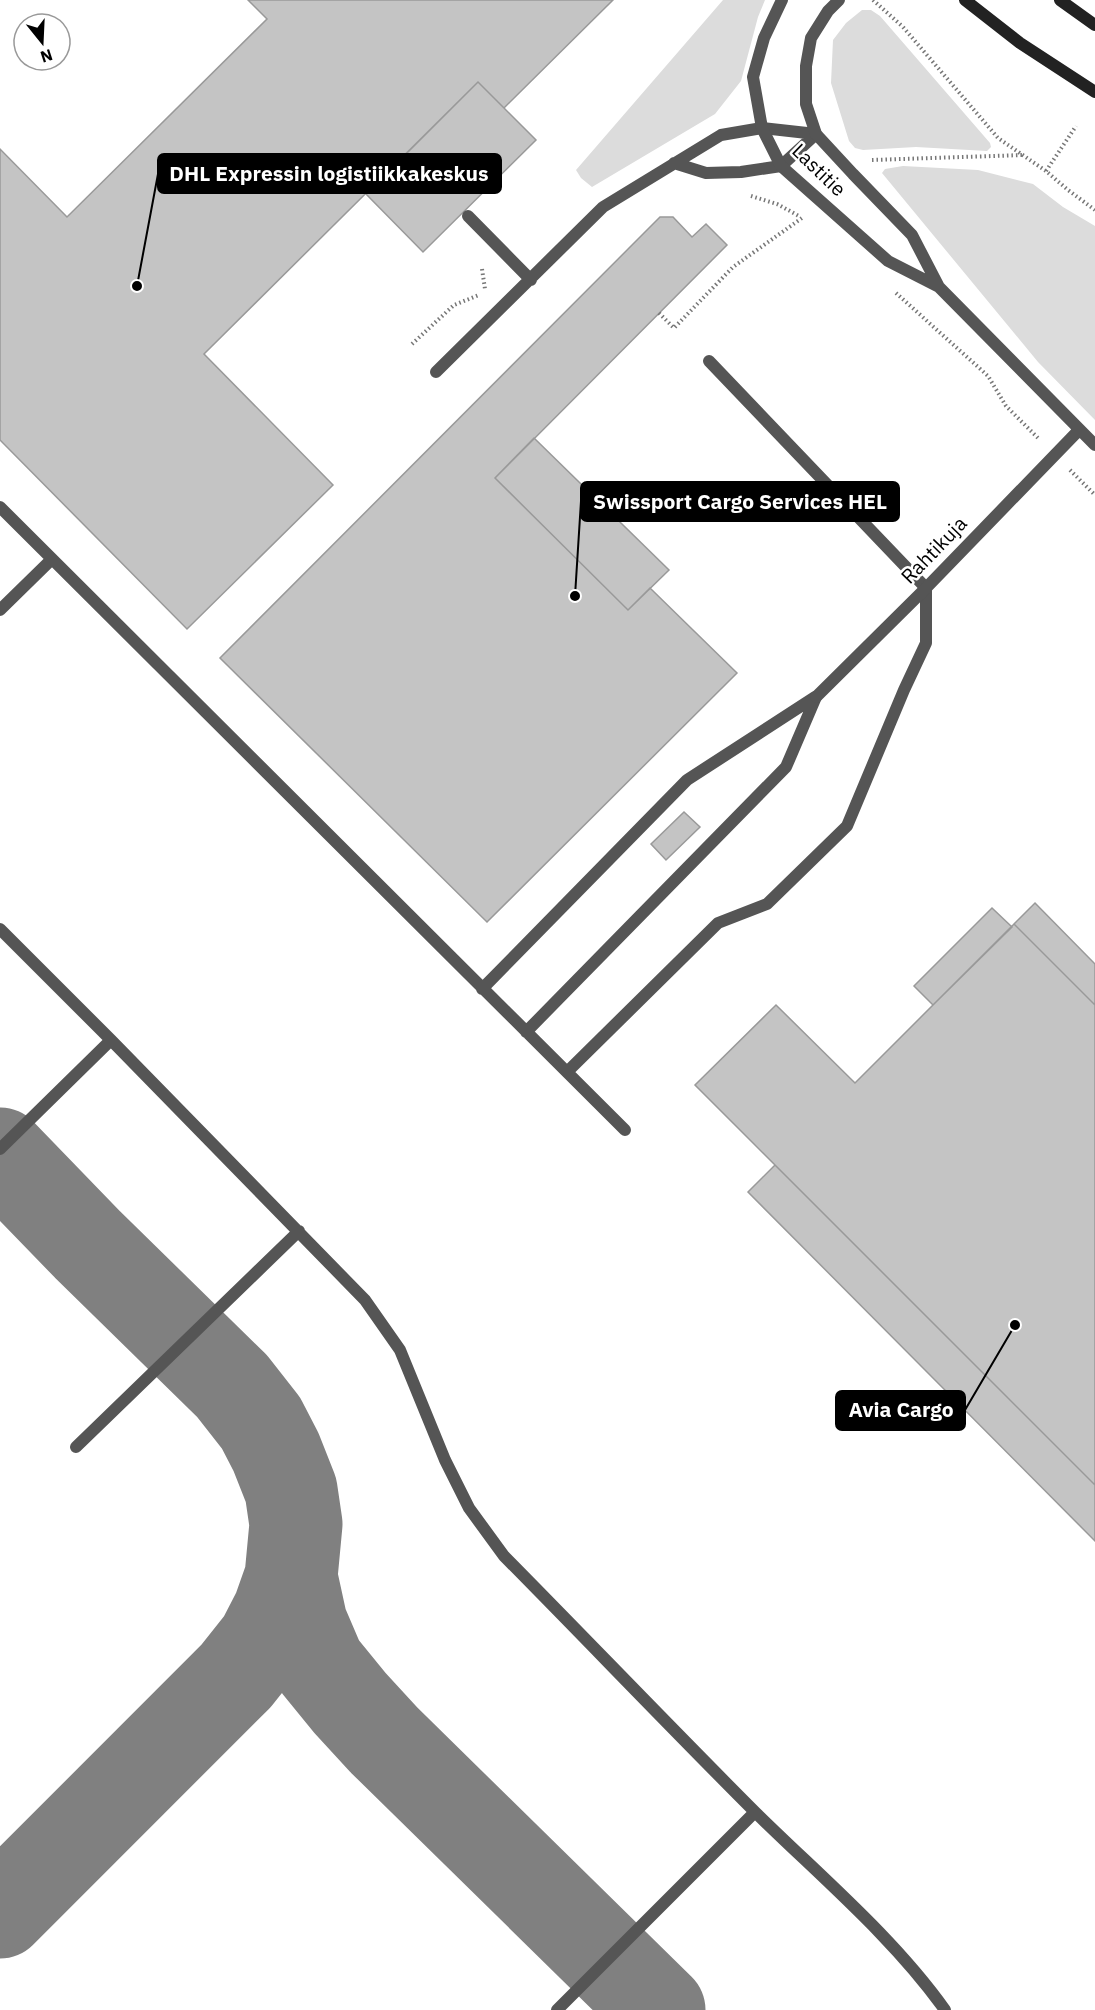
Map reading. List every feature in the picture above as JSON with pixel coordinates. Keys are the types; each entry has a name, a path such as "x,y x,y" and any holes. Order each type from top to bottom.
{"main road":[{"path":"965,0 1020,43 1095,92"},
{"path":"1060,0 1095,25"}],"street":[{"name":"Lastitie","path":"782,0 764,38 753,77 762,128 781,166 888,261 939,287"},
{"name":"Lastitie","path":"839,0 828,11 811,38 806,66 806,104 816,134 912,235 939,287 1095,445"},
{"path":"436,372 603,207 721,135 762,128 816,134"},
{"path":"674,163 706,173 741,172 781,166 816,134"},
{"path":"468,216 531,280"},
{"path":"567,1072 718,923 767,904 847,826 926,643 926,588 709,361"},
{"name":"Rahtikuja","path":"816,697 926,588 1079,430"},
{"path":"0,507 625,1130"},
{"path":"0,610 52,559"},
{"path":"483,989 687,780 816,697"},
{"path":"526,1032 786,767 816,697"},
{"path":"0,929 365,1300 400,1350 445,1460 469,1508 504,1556 755,1812 903,1956 945,2010"},
{"path":"0,1149 111,1040"},
{"path":"76,1447 299,1231"},
{"path":"557,2010 755,1812"}],"path":[{"path":"873,0 903,27 999,138 1095,209"},
{"path":"1046,171 1077,126"},
{"path":"853,174 865,161 878,158 1024,155"},
{"path":"659,313 674,328 733,267 805,220 777,204 749,196"},
{"path":"412,345 454,305 486,292 482,269"},
{"path":"895,292 988,376 1006,406 1095,495"}],"shaded area":[{"path":"723,0 765,0 758,17 741,81 715,114 592,187 581,178 576,170"},
{"path":"862,10 871,10 880,16 990,143 991,147 987,151 916,147 863,150 855,148 849,141 831,83 833,40 846,23"},
{"path":"903,166 978,170 1033,184 1063,207 1095,226 1095,420 1038,362 882,173 885,169"}],"building":[{"path":"248,0 613,0 504,108 478,82 204,354 333,485 187,629 0,440 0,149 67,217 267,19"},
{"path":"478,82 536,140 423,252 366,194"},
{"path":"660,217 673,217 692,237 706,224 727,245 495,478 628,610 650,588 737,673 487,922 220,658"},
{"path":"534,438 669,570 628,610 495,478"},
{"path":"684,812 700,827 666,860 651,844"},
{"path":"1035,903 1095,964 1095,1005 1014,924"},
{"path":"992,908 1012,927 933,1005 914,986"},
{"path":"1014,924 1095,1005 1095,1485 695,1085 776,1005 855,1083"},
{"path":"775,1165 1095,1485 1095,1541 748,1192"}],"taxiway":[{"path":"0,1154 88,1245 232,1386 261,1423 276,1452 291,1490 296,1524 291,1577 301,1623 319,1665 384,1740 659,2010"},
{"path":"0,1912 236,1676 263,1642 279,1611 291,1577"}],"place":[{"name":"DHL Expressin logistiikkakeskus","path":"137,286"},
{"name":"Swissport Cargo Services HEL","path":"575,596"},
{"name":"Avia Cargo","path":"1015,1325"}]}
